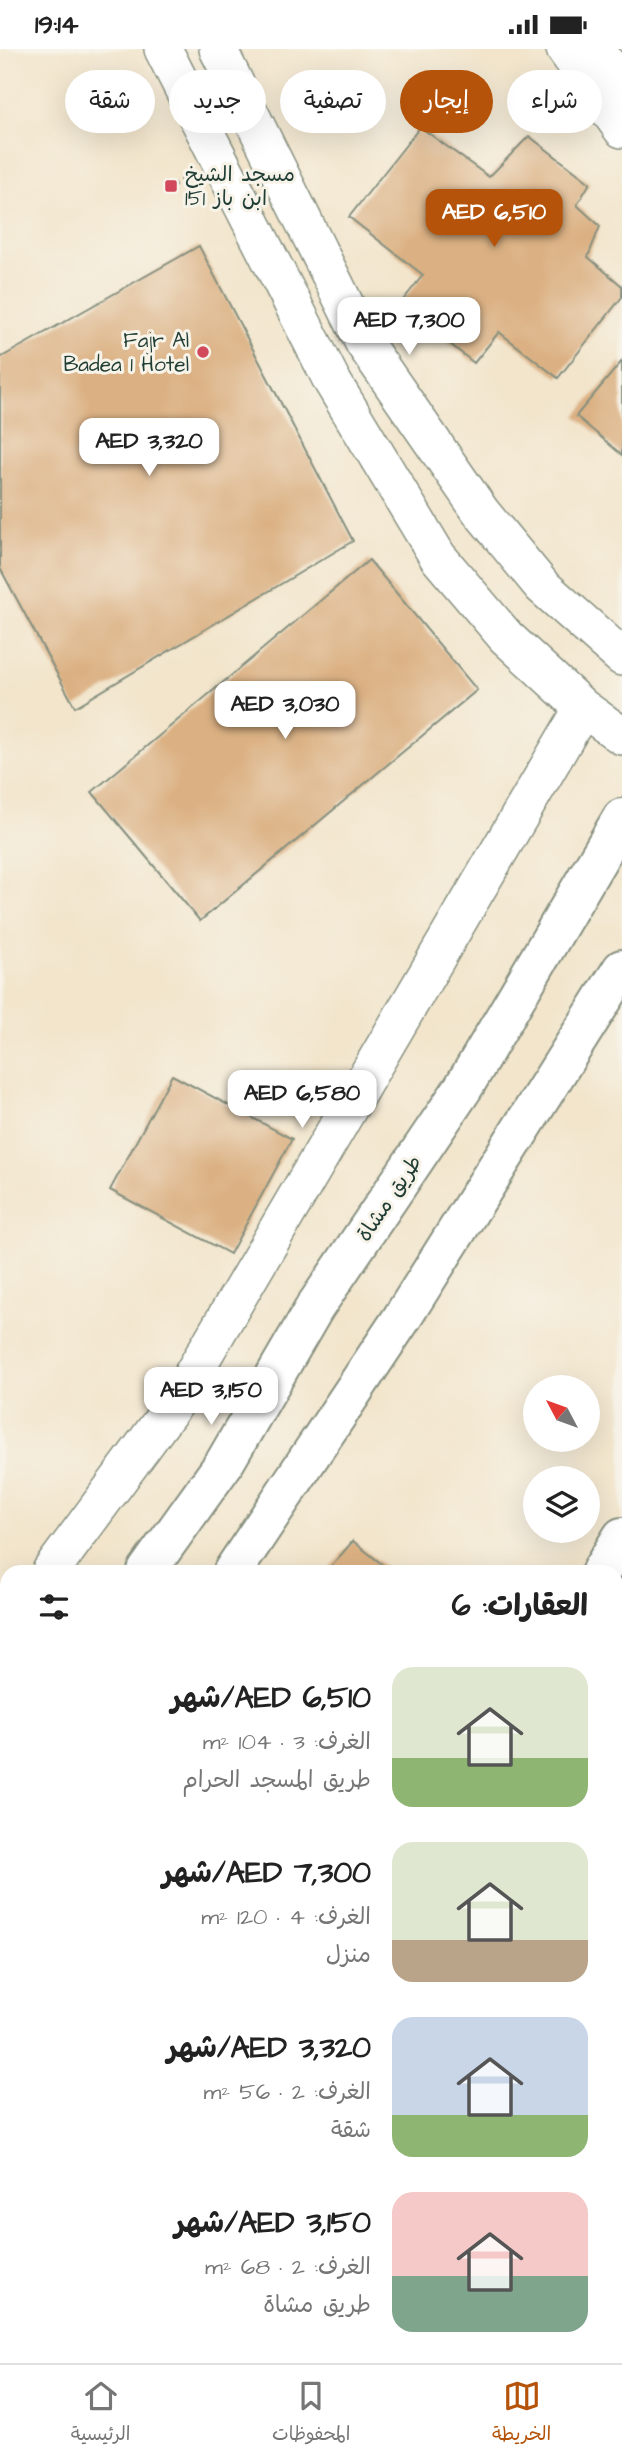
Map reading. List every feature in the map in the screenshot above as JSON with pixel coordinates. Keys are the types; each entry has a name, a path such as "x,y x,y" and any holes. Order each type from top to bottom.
{"main road":[{"path":"593,49 622,83"},
{"name":"طريق مشاة","path":"151,1565 225,1462 315,1307 463,1088 622,818"},
{"path":"237,1565 402,1318 622,969"},
{"path":"605,1565 622,1537"}],"street":[{"path":"163,49 336,388 438,557 506,637 583,708 622,736"},
{"path":"218,49 364,343 481,512 542,586 622,657"},
{"path":"565,49 622,129"},
{"path":"336,388 376,360"},
{"path":"55,1565 178,1399 583,708"}],"building":[{"path":"415,133 428,133 489,177 529,136 590,183 577,205 600,226 588,257 622,286 622,297 558,378 499,332 474,363 400,304 423,275 349,217"},
{"name":"Fajr Al Badea 1 Hotel","path":"199,246 353,541 75,707 0,568 0,358"},
{"path":"622,361 622,455 576,416"},
{"path":"369,560 477,690 200,921 92,792"},
{"path":"172,1075 292,1139 230,1254 110,1190"},
{"path":"353,1541 383,1565 332,1565"}],"place":[{"name":"مسجد الشيخ ابن باز 151","path":"171,186"},
{"name":"Fajr Al Badea 1 Hotel","path":"203,352"}]}
